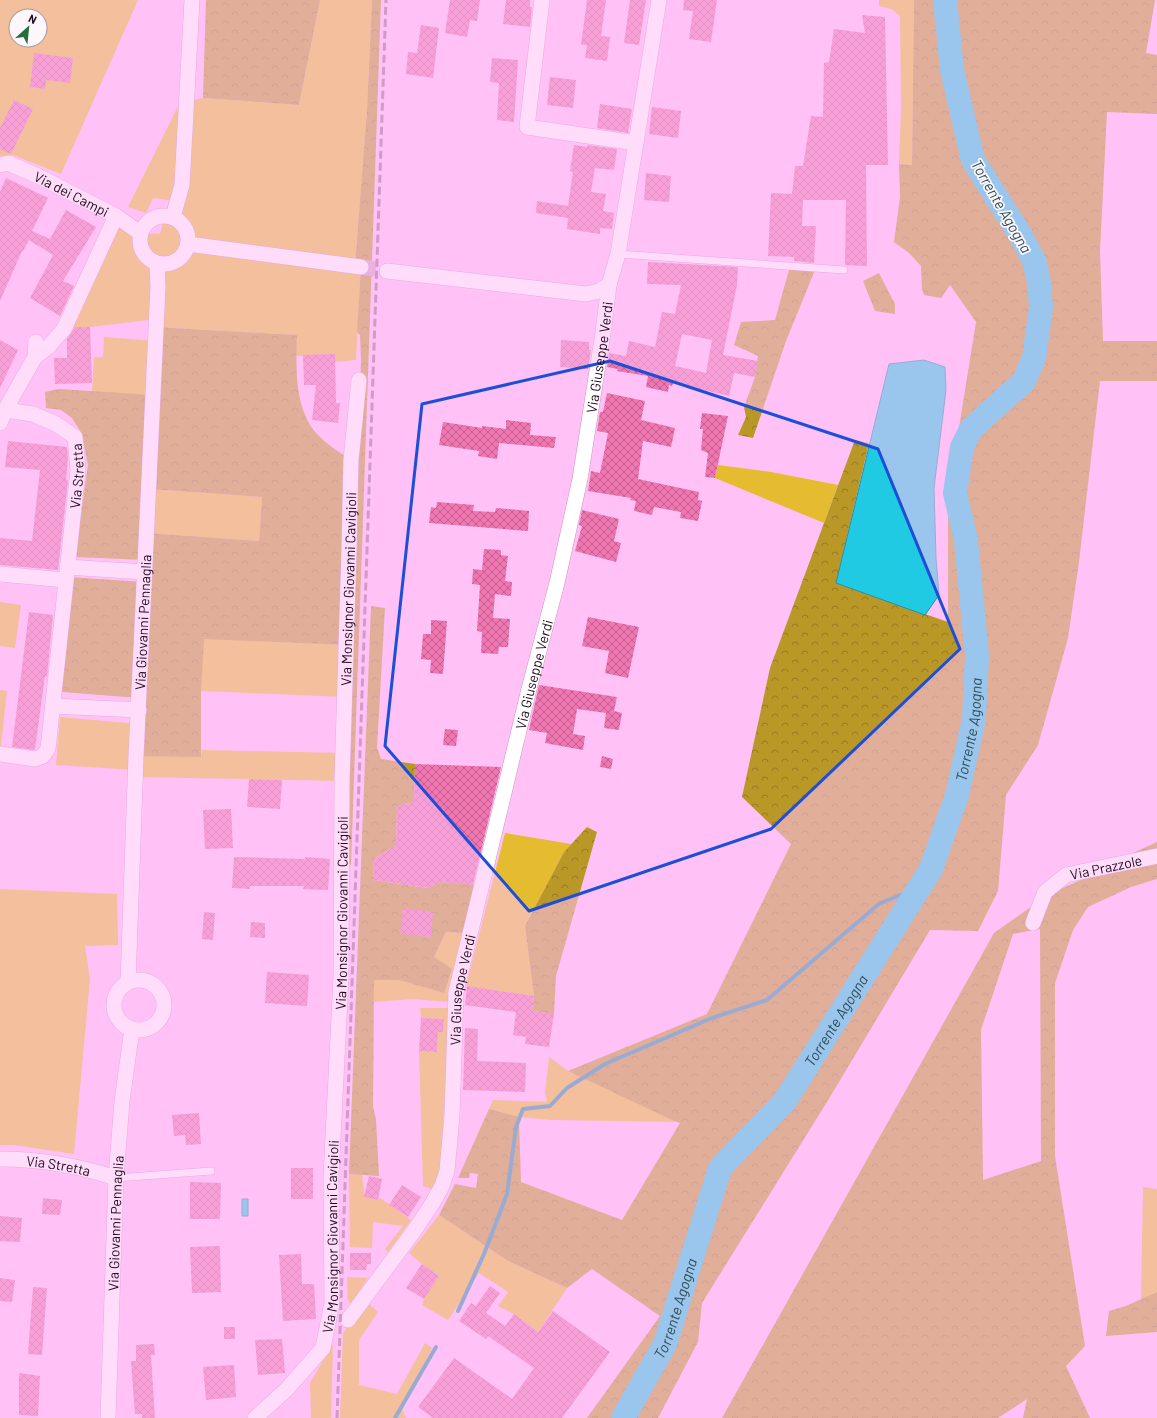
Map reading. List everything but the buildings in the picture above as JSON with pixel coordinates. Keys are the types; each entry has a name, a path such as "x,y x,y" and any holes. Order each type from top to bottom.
{"street":[{"path":"173,217 182,185 192,0"},
{"path":"542,0 527,127 636,143"},
{"name":"Via Giuseppe Verdi","path":"348,1320 417,1226 438,1192 447,1171 452,1116 456,992 529,689 557,583 580,479 604,333 609,285 618,254 659,0"},
{"name":"Via dei Campi","path":"4,164 38,176 116,216 140,234"},
{"path":"165,215 173,217 180,221 188,236 188,244 185,252 180,258 165,264 150,260 145,255 139,241 140,234 144,226 149,220 157,216 165,215"},
{"name":"Via Stretta","path":"3,416 36,349 48,348 64,329 116,216"},
{"path":"188,244 358,266"},
{"name":"Via Giovanni Pennaglia","path":"128,982 158,286 157,263"},
{"path":"387,271 586,294 599,291 609,285"},
{"name":"Via Monsignor Giovanni Cavigioli","path":"255,1418 286,1390 323,1348 332,1303 331,1177 341,978 342,781 351,460 359,380"},
{"name":"Via Stretta","path":"0,754 35,759 43,756 48,749 78,470 75,437 56,424 33,414 3,416"},
{"path":"0,574 145,572"},
{"path":"53,706 139,710"},
{"name":"Via Prazzole","path":"1033,923 1045,892 1066,876 1157,856"},
{"path":"137,980 147,981 155,986 161,994 164,1003 163,1013 158,1021 151,1027 142,1030 132,1029 123,1025 116,1017 113,1007 115,997 120,988 128,982 137,980"},
{"name":"Via Giovanni Pennaglia","path":"108,1418 116,1178 122,1100 132,1029"},
{"name":"Via Stretta","path":"0,1159 21,1159 90,1170 116,1178"}],"lane":[{"path":"618,254 844,270"},
{"path":"116,1178 211,1171"}],"highlighted area":[{"path":"610,361 878,449 960,649 771,829 529,911 385,746 422,404"}],"shaded area":[{"path":"0,0 138,0 61,174 13,155 0,156"},
{"path":"320,0 372,0 367,110 355,265 361,267 356,360 335,362 335,354 296,356 297,335 156,327 156,319 90,327 66,328 115,219 140,233 160,234 169,200 153,198 146,213 128,207 181,100 203,98 299,105"},
{"path":"879,0 914,0 912,165 899,164 901,108 900,16 891,9 879,6"},
{"path":"104,337 155,341 153,395 92,392 94,357 103,357"},
{"path":"718,465 771,472 838,485 824,523 715,478"},
{"path":"149,489 262,497 259,541 147,533"},
{"path":"0,602 21,605 15,648 0,646"},
{"path":"203,638 347,645 345,697 201,691"},
{"path":"0,690 7,691 1,746 0,746"},
{"path":"60,717 138,724 201,757 202,750 342,753 342,781 136,777 136,770 56,765"},
{"path":"505,833 571,844 564,852 525,926 534,996 466,986"},
{"path":"0,889 117,894 118,945 85,946 90,979 74,1154 14,1145 0,1145"},
{"path":"446,932 462,933 465,935 450,1002 413,999 374,1002 374,980 399,980 444,993 434,957"},
{"path":"420,1008 450,1008 441,1161 439,1174 432,1189 423,1186 419,1051 437,1052 438,1032 443,1032 444,1019 421,1018"},
{"path":"549,1057 568,1071 680,1122 552,1120 519,1117 489,1109 493,1100 547,1102 545,1092"},
{"path":"349,1174 362,1175 365,1197 378,1200 380,1198 411,1220 388,1252 385,1249 403,1226 373,1222 372,1248 350,1247"},
{"path":"1143,1187 1157,1189 1157,1292 1141,1300"},
{"path":"439,1215 508,1261 567,1288 538,1332 514,1314 498,1306 508,1292 479,1273 448,1320 422,1305 424,1299 439,1276 409,1253"},
{"path":"347,1277 368,1278 351,1303 348,1301"},
{"path":"366,1301 378,1312 359,1340 359,1385 397,1394 425,1343 432,1348 402,1409 406,1418 340,1418 343,1333"},
{"path":"333,1344 331,1418 311,1418 310,1383"}],"green space":[{"path":"206,0 320,0 299,105 203,98"},
{"path":"372,0 381,0 351,865 348,863 352,650 361,360 360,335 357,332 361,267 355,265 367,110"},
{"path":"914,0 1155,0 1146,53 1157,55 1157,114 1107,112 1100,251 1103,341 1157,341 1157,381 1100,381 1079,562 1068,638 1038,745 1006,795 998,891 978,931 930,930 827,1102 702,1303 698,1342 658,1418 587,1418 660,1316 592,1269 567,1288 508,1261 439,1215 455,1184 476,1188 478,1174 470,1173 469,1178 458,1178 489,1109 519,1117 521,1182 622,1220 680,1123 568,1071 707,1014 791,844 742,797 770,668 855,440 869,443 836,583 948,622 948,496 976,322 950,285 941,298 924,295 922,290 921,266 909,253 894,242 900,197 899,164 912,165"},
{"path":"789,270 815,270 786,341 753,438 738,435 746,417 744,407 755,377 758,356 734,345 741,322 775,320"},
{"path":"879,273 895,304 895,314 875,311 863,281"},
{"path":"156,327 297,335 296,360 298,386 300,399 309,423 320,437 351,460 347,645 204,639 201,691 201,757 136,756 139,698 62,692 69,577 144,582 145,560 75,557 88,465 82,434 72,418 61,410 46,408 45,392 59,389 153,395","holes":["149,489 262,497 259,541 147,533"]},
{"path":"371,606 385,608 377,747 381,759 415,764 414,802 397,806 396,845 374,859 373,880 427,888 441,882 477,885 462,933 446,932 434,957 452,969 444,993 399,980 374,980 373,1107 376,1119 379,1176 349,1174"},
{"path":"587,827 597,832 556,976 554,1014 532,1011 534,996 525,926 564,852"},
{"path":"1157,842 1157,879 1131,887 1088,907 1073,930 1055,983 1055,1156 1085,1346 1066,1366 1090,1418 1023,1418 1027,1399 998,1418 722,1418 994,933 1049,894 1090,876 1122,858","holes":["1040,929 1041,1161 983,1180 981,1030 1013,934"]},
{"path":"1157,1292 1157,1332 1106,1336 1109,1311 1126,1306"}],"water":[{"path":"924,360 945,367 946,390 934,488 936,558 939,595 925,615 836,583 889,364"},
{"path":"242,1199 248,1199 248,1216 242,1216"}],"waterway":[{"name":"Torrente Agogna","path":"623,1418 665,1344 720,1168 785,1101 931,869 957,795 974,719 977,656 966,540 955,493 962,447 971,429 1024,381 1034,358 1041,307 1039,283 1035,263 1021,236 973,160 952,70 945,0"},
{"path":"458,1311 484,1254 507,1194 516,1127 523,1109 550,1106 567,1088 605,1064 712,1018 767,1000 880,903 919,888"},
{"path":"395,1418 436,1347"}],"tunnel":[{"path":"361,267 387,271"}],"railway":[{"path":"337,1418 386,0"}]}
